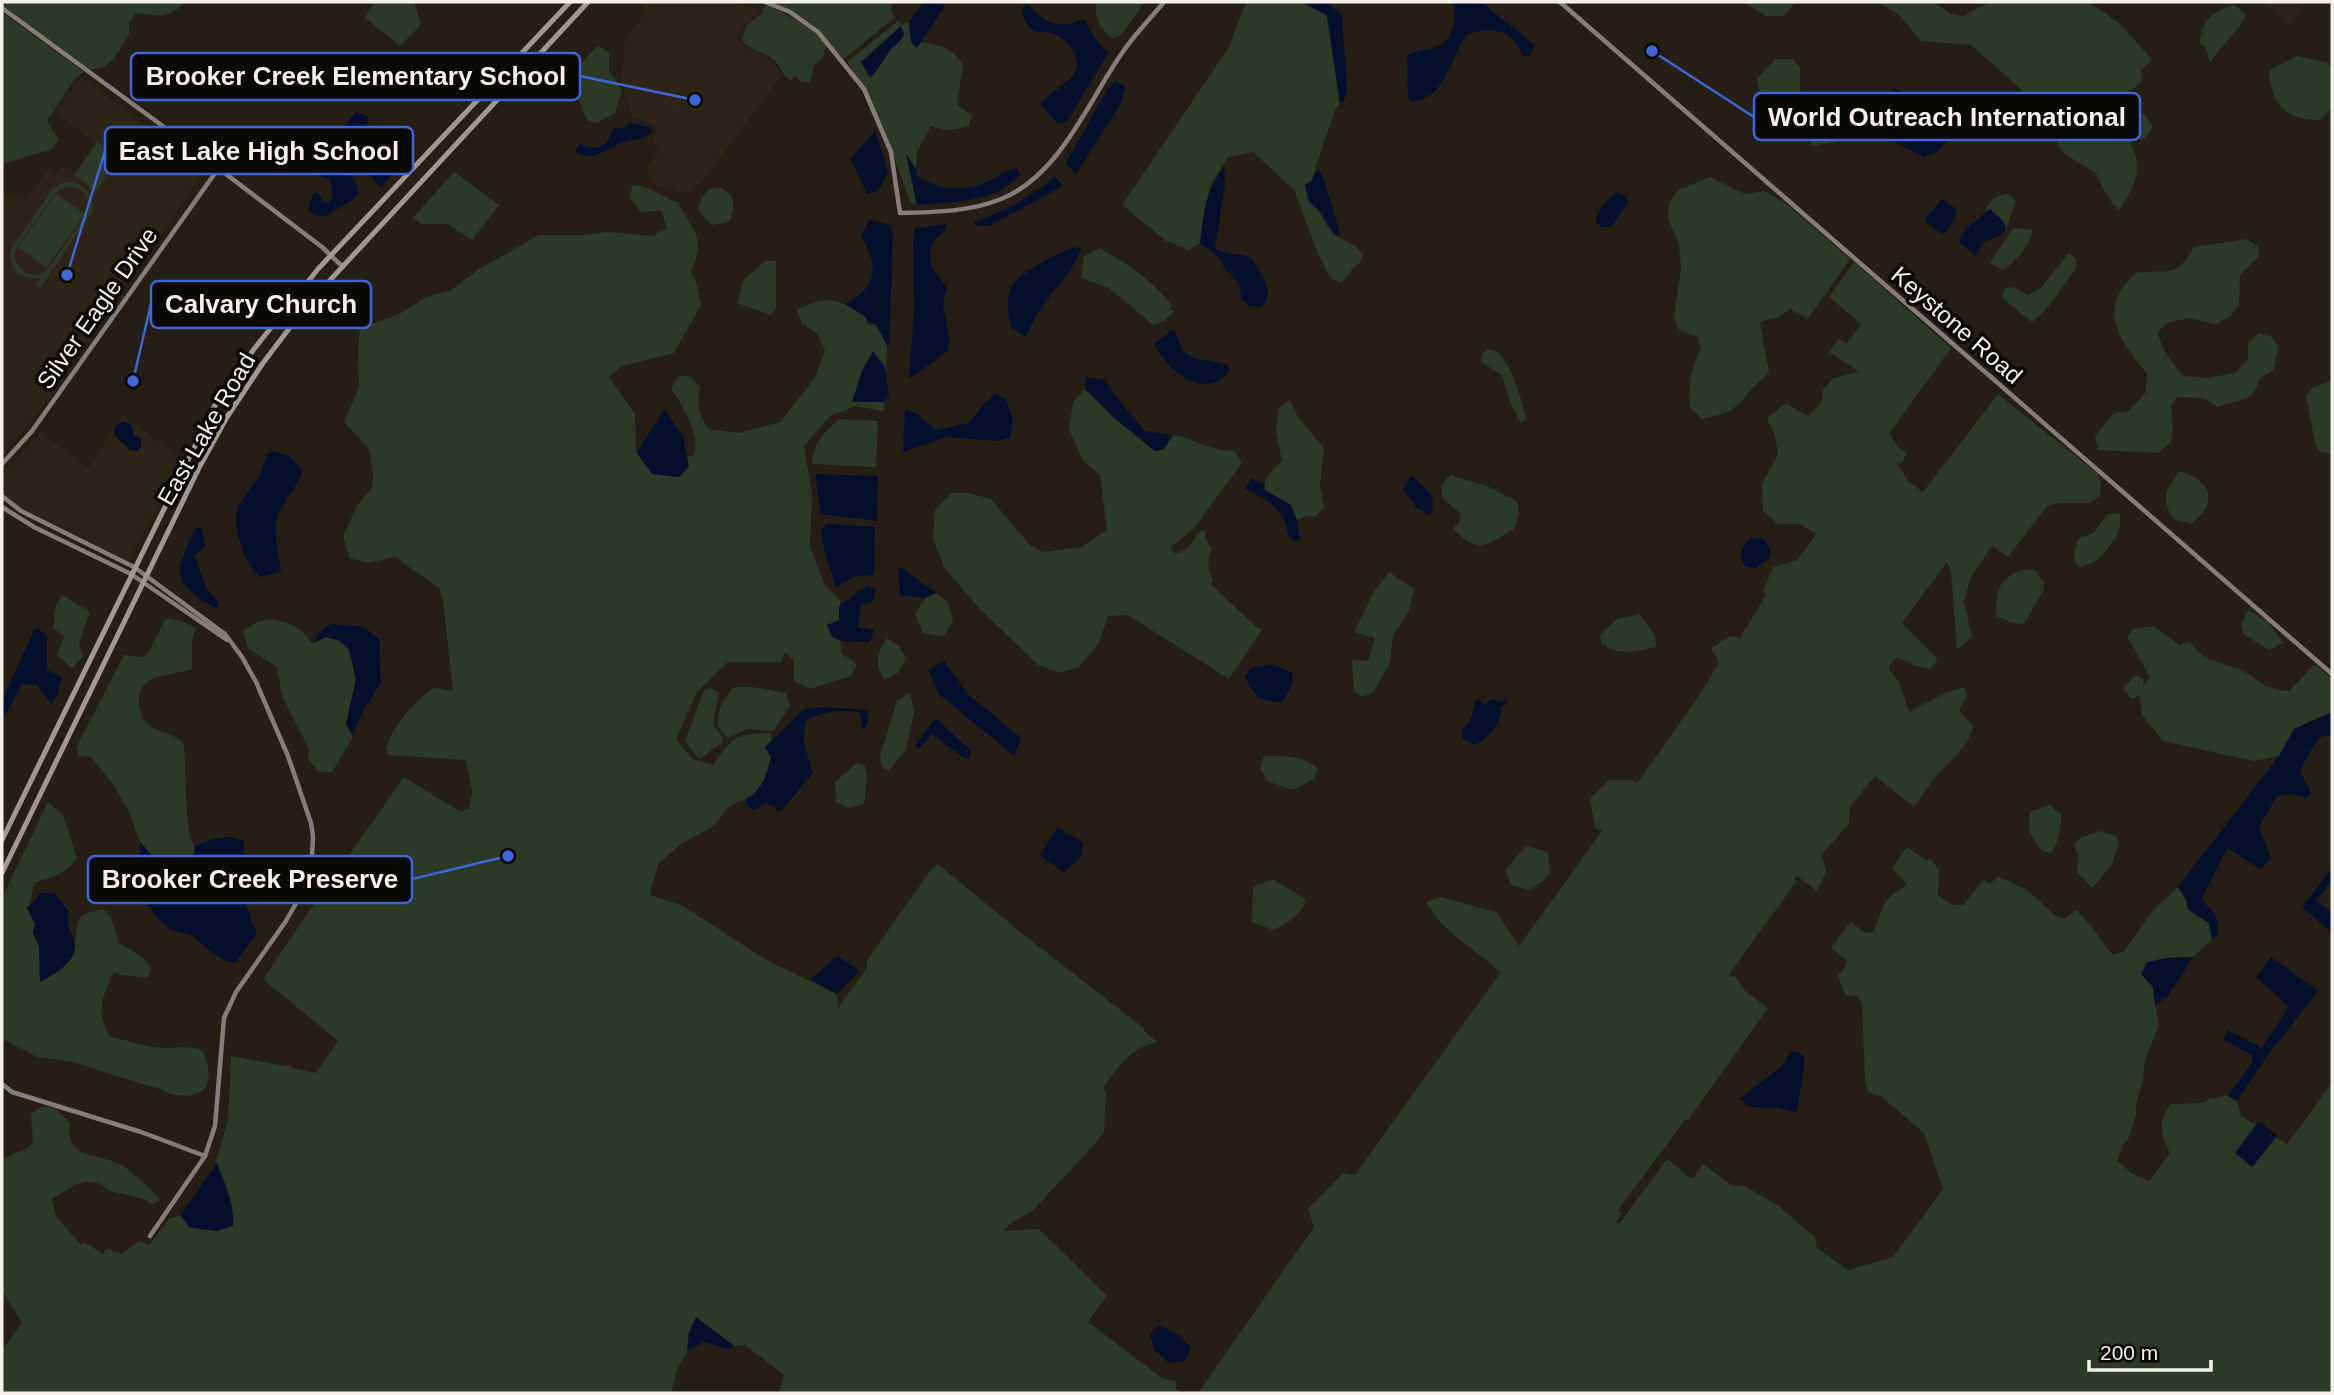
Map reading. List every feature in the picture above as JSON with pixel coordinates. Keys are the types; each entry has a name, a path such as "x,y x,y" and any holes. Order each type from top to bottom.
{"main road":[{"name":"East Lake Road","path":"2,840 214,407 254,349 331,256 570,2"},
{"name":"East Lake Road","path":"2,873 200,466 227,417 282,337 343,267 588,2"}],"street":[{"path":"765,2 808,23 832,47 864,89 891,152 900,213 967,210 1003,198 1035,177 1052,160 1071,134 1121,53 1164,2"},
{"name":"Keystone Road","path":"1560,2 2332,674"},
{"path":"2,8 218,169 343,267"},
{"name":"Silver Eagle Drive","path":"2,464 33,432 218,169"},
{"path":"2,496 20,511 134,567 218,627 242,657 256,682 288,756 311,823 313,837 310,867 297,904 242,983 223,1018 215,1126 205,1156 150,1236"},
{"path":"2,507 34,527 131,574 228,640"},
{"path":"2,1084 12,1091 141,1132 205,1156"}],"shaded area":[{"path":"637,2 736,2 762,11 739,29 736,38 745,47 776,65 781,76 700,185 683,194 675,188 656,185 646,169 661,148 652,140 656,135 655,124 632,117 622,83 624,42 647,10"},
{"path":"2264,2 2307,2 2290,25"},
{"path":"81,77 202,168 202,174 36,416 2,456 2,195 28,198 47,171 55,176 63,165 75,173 96,143 55,112"},
{"path":"122,415 184,460 128,561 22,509 2,493 2,474 41,432 89,468"}],"green space":[{"path":"2,2 185,2 168,14 136,13 129,23 129,34 113,60 102,68 88,70 2,5"},
{"path":"374,2 414,2 421,25 400,46 365,18"},
{"path":"772,2 893,2 891,11 895,17 844,59 810,22"},
{"path":"1096,2 1145,2 1121,35 1112,39 1099,22"},
{"path":"1246,2 1301,2 1327,15 1340,104 1336,108 1317,163 1309,201 1333,233 1357,247 1363,255 1359,264 1342,282 1331,279 1317,251 1294,190 1253,152 1228,157 1211,184 1200,243 1189,250 1166,241 1122,205 1229,47"},
{"path":"1744,2 1796,2 1784,16 1766,16"},
{"path":"1878,2 1933,2 1951,14 1963,16 1990,2 2089,2 2119,23 2152,59 2141,71 2142,82 2124,95 2119,110 2130,106 2145,115 2153,127 2143,139 2127,137 2137,165 2131,192 2119,210 2102,187 2096,173 2063,153 2051,132 2031,109 2023,91 1971,45 1921,41 1898,14"},
{"path":"767,5 807,25 827,45 822,59 814,65 810,82 802,82 795,76 792,80 788,78 776,62 742,41 746,26 763,12 762,9"},
{"path":"2234,5 2246,14 2210,62 2206,48 2200,43 2203,29 2214,14"},
{"path":"2,12 84,72 75,79 47,121 58,139 53,149 2,164"},
{"path":"898,21 901,25 909,22 911,41 917,47 921,42 940,46 959,59 963,65 957,104 972,116 969,125 956,129 931,126 917,152 916,169 907,157 917,205 910,202 876,112 847,62"},
{"path":"598,46 609,52 609,70 622,90 615,113 597,123 588,121 576,90 576,81 582,64"},
{"path":"2297,56 2326,62 2332,68 2332,107 2321,120 2290,114 2273,94 2269,71"},
{"path":"1775,59 1793,59 1800,67 1800,101 1815,110 1839,117 1846,124 1848,130 1836,142 1812,146 1801,114 1760,97 1757,79"},
{"path":"97,142 119,158 96,191 74,175"},
{"path":"453,173 499,205 472,240 447,224 421,224 413,218"},
{"path":"1710,177 1745,194 1765,191 1784,202 1850,259 1808,319 1791,309 1778,317 1760,322 1769,373 1752,388 1742,402 1726,413 1702,419 1690,407 1689,399 1691,377 1701,348 1698,338 1678,329 1674,316 1681,270 1679,244 1668,219 1669,203 1678,190"},
{"path":"73,182 86,190 91,197 92,212 40,288 36,285 41,278 27,278 14,268 11,249 53,189 62,183","holes":["66,186 85,194 87,214 47,270 37,275 25,273 15,262 14,253 18,245 56,192"]},
{"path":"632,185 678,202 698,242 691,272 698,287 701,305 674,353 622,366 609,377 635,414 636,452 648,467 694,455 693,430 671,389 679,375 691,377 700,387 699,409 709,429 739,433 780,422 815,378 825,351 817,333 802,324 797,310 826,300 848,306 866,317 868,325 888,322 884,411 855,406 830,416 804,446 812,496 810,547 824,583 840,601 841,653 857,664 851,676 810,689 794,681 794,660 785,653 781,662 728,662 697,692 676,739 692,759 713,765 736,738 771,733 771,770 753,795 729,806 715,825 681,844 658,864 650,895 683,906 768,961 837,994 838,1008 867,968 867,960 933,867 938,864 1145,1029 1157,1042 1132,1053 1103,1088 1106,1092 1104,1132 1033,1210 1003,1231 1039,1229 1107,1296 1088,1322 1162,1378 1177,1382 1176,1389 1182,1393 779,1393 784,1375 745,1345 734,1346 696,1318 689,1350 678,1367 671,1393 2,1393 2,1350 22,1323 2,1291 2,1161 33,1142 31,1115 42,1107 57,1110 70,1124 69,1136 78,1150 123,1166 160,1200 152,1204 144,1199 110,1191 98,1183 76,1184 52,1199 56,1216 81,1245 84,1242 103,1254 107,1248 121,1254 140,1241 149,1245 169,1219 181,1215 189,1227 205,1230 228,1194 216,1161 228,1120 231,1056 288,1065 316,1073 338,1041 264,980 266,975 404,777 461,812 469,808 472,792 466,760 387,755 386,750 393,732 419,700 434,688 453,691 443,601 439,588 395,557 368,563 349,558 343,536 358,504 372,488 373,476 369,449 344,422 359,387 360,327 403,312 424,298 451,290 479,269 539,235 608,232 653,236 667,228 661,211 641,212 630,198"},
{"path":"717,187 731,196 733,211 729,222 712,225 698,210 703,195"},
{"path":"56,194 85,214 46,268 18,247"},
{"path":"2008,194 2016,202 2006,229 2005,224 1990,209 1985,212 1993,199"},
{"path":"2013,228 2033,230 2018,257 2004,270 1990,263"},
{"path":"2247,239 2258,247 2259,256 2240,275 2239,305 2230,317 2215,324 2189,318 2167,323 2158,332 2159,339 2171,361 2184,376 2207,378 2235,373 2248,359 2248,343 2259,333 2272,337 2278,347 2274,370 2260,378 2250,396 2218,407 2203,398 2177,397 2171,406 2171,442 2158,453 2098,450 2095,436 2114,413 2129,411 2146,392 2147,373 2133,357 2117,328 2115,307 2123,287 2135,273 2175,269 2194,247"},
{"path":"1100,248 1148,281 1165,297 1172,306 1172,311 1175,310 1164,321 1153,325 1109,288 1081,278 1084,256"},
{"path":"2069,253 2076,259 2076,269 2050,304 2032,322 2002,298 2004,288 2012,287 2028,295 2040,289"},
{"path":"765,261 776,261 776,308 771,315 737,303 744,279"},
{"path":"1854,262 1951,348 1889,434 1898,447 1907,453 1901,464 1896,462 1909,482 1923,492 1998,394 2097,473 2101,483 2100,496 2089,503 2047,506 2008,557 1992,546 1971,577 1964,601 1972,637 1957,650 1951,571 1947,562 1902,623 1938,659 1930,669 1896,657 1888,668 1899,682 1909,712 1945,693 1964,687 1967,696 1959,710 1973,726 1968,740 1914,807 1875,776 1850,807 1849,824 1822,854 1826,873 1817,891 1797,876 1794,879 1814,895 1796,882 1728,976 1736,977 1744,990 1768,1008 1688,1120 1686,1119 1618,1210 1622,1214 1616,1222 1619,1224 1667,1159 1692,1179 1703,1164 1733,1186 1745,1186 1780,1207 1815,1237 1817,1248 1848,1270 1893,1257 1943,1189 1924,1133 1882,1097 1868,1092 1865,1080 1862,1003 1857,996 1846,995 1838,975 1847,961 1831,948 1850,922 1866,933 1872,933 1885,903 1907,884 1892,868 1907,847 1927,861 1930,858 1939,870 1938,895 1952,905 1963,905 1983,880 1989,884 1999,877 2027,890 2056,916 2065,918 2076,910 2113,955 2123,952 2156,907 2178,887 2186,899 2188,910 2209,923 2212,940 2193,957 2166,958 2153,987 2159,1025 2145,1060 2136,1115 2128,1140 2123,1145 2117,1161 2133,1174 2149,1181 2170,1153 2164,1140 2162,1122 2171,1104 2204,1103 2211,1097 2214,1099 2226,1095 2237,1101 2241,1116 2287,1144 2332,1083 2332,1393 1198,1393 1314,1227 1308,1209 1343,1173 1355,1175 1500,973 1441,923 1426,902 1440,897 1496,912 1519,946 1602,831 1595,828 1590,798 1609,780 1633,780 1637,783 1701,693 1719,662 1711,648 1730,636 1740,638 1766,595 1763,591 1773,567 1797,560 1816,534 1799,524 1778,524 1763,511 1762,484 1778,454 1776,439 1767,418 1786,403 1808,416 1821,403 1823,389 1834,378 1859,372 1829,352 1839,338 1846,344 1861,324 1829,297"},
{"path":"1489,349 1497,351 1512,374 1526,417 1524,422 1520,422 1510,402 1502,375 1481,362 1482,354"},
{"path":"2332,380 2332,453 2328,454 2316,448 2306,396 2312,388"},
{"path":"1085,389 1113,417 1155,451 1164,449 1173,435 1219,449 1234,450 1242,463 1194,528 1170,548 1176,554 1189,546 1202,530 1206,532 1205,538 1212,549 1208,561 1213,580 1211,584 1262,630 1229,679 1128,615 1108,616 1099,643 1079,667 1059,673 1038,665 980,609 945,569 933,539 935,510 951,493 969,493 991,499 1030,545 1043,552 1081,547 1107,530 1100,475 1083,461 1069,429 1073,402"},
{"path":"1290,400 1298,417 1324,448 1320,484 1324,507 1316,517 1307,516 1297,520 1291,505 1265,490 1267,478 1282,461 1276,431 1279,408"},
{"path":"839,419 878,421 876,467 812,464 820,438"},
{"path":"2179,471 2198,480 2208,493 2206,508 2191,524 2173,519 2167,505 2166,494"},
{"path":"1450,475 1487,486 1517,501 1519,515 1514,529 1483,545 1476,545 1462,537 1453,529 1460,521 1460,513 1443,499 1441,486"},
{"path":"2119,513 2120,525 2112,543 2097,560 2079,568 2074,553 2079,538 2094,533 2107,514"},
{"path":"2021,570 2035,570 2044,582 2043,591 2024,624 2012,623 1996,616 2002,583"},
{"path":"1389,572 1414,589 1409,611 1393,635 1390,662 1374,692 1362,697 1354,691 1352,660 1368,661 1375,638 1354,632 1373,593"},
{"path":"936,593 948,602 953,621 942,636 923,633 915,614 925,598"},
{"path":"62,595 90,612 79,643 83,657 72,668 57,655 64,636 53,628 56,605"},
{"path":"2248,610 2268,622 2283,643 2269,650 2243,634 2241,623"},
{"path":"1640,614 1655,636 1656,647 1621,652 1602,644 1600,635 1617,619"},
{"path":"166,618 182,621 196,628 192,640 192,669 150,680 140,692 141,713 146,722 184,744 187,816 189,833 195,847 191,873 171,877 140,842 128,810 112,783 91,757 79,756 76,748 124,655 143,657 148,653"},
{"path":"269,619 293,625 311,642 325,637 340,641 349,650 356,679 346,724 353,737 332,772 319,772 308,759 309,749 282,696 277,667 248,648 243,632 258,622"},
{"path":"2154,626 2179,645 2190,642 2211,660 2238,669 2266,686 2279,690 2289,691 2315,664 2332,679 2332,712 2294,729 2279,756 2254,761 2163,741 2142,715 2139,695 2131,698 2124,687 2136,675 2144,679 2143,687 2150,677 2127,637 2133,629"},
{"path":"887,638 899,646 906,659 899,672 885,680 879,669 878,659 880,649"},
{"path":"735,687 786,693 790,706 773,731 748,729 728,738 720,729 718,718 724,700"},
{"path":"711,688 719,693 713,724 723,738 722,743 699,759 685,741 704,690"},
{"path":"910,693 914,711 906,750 889,770 882,768 880,756 897,701"},
{"path":"1264,756 1300,759 1318,769 1314,779 1293,790 1267,781 1260,768"},
{"path":"857,763 865,766 867,778 864,804 848,808 836,802 835,782"},
{"path":"48,802 63,815 77,858 63,871 34,883 27,908 35,924 33,934 39,947 40,981 54,974 69,958 75,945 78,920 103,909 110,915 119,943 145,959 151,970 147,978 114,972 102,1004 105,1028 110,1037 153,1047 190,1047 202,1050 208,1077 203,1090 196,1094 172,1094 73,1062 37,1057 2,1039 2,898"},
{"path":"2049,805 2061,814 2059,834 2051,853 2042,851 2029,832 2030,812"},
{"path":"2099,831 2117,836 2119,844 2111,866 2092,888 2077,872 2079,858 2074,844 2080,838"},
{"path":"1526,846 1548,852 1550,872 1542,882 1528,890 1511,885 1505,870"},
{"path":"1273,879 1306,900 1293,918 1273,930 1252,922 1253,887"}],"water":[{"path":"924,2 944,4 917,48 911,42 909,22"},
{"path":"1301,2 1327,2 1342,16 1347,89 1340,104 1327,15"},
{"path":"1452,2 1481,2 1535,45 1530,55 1525,57 1507,34 1488,30 1468,34 1441,84 1424,99 1412,102 1408,97 1407,57 1416,51 1440,45 1450,35 1455,16"},
{"path":"1027,3 1040,16 1055,24 1085,20 1093,36 1108,53 1066,123 1057,123 1040,104 1075,71 1075,54 1060,37 1049,32 1036,32 1030,27 1023,15 1023,7"},
{"path":"901,26 904,35 870,78 861,62"},
{"path":"1116,81 1125,87 1121,103 1076,174 1066,163 1107,90"},
{"path":"1894,89 1918,101 1941,123 1949,137 1939,151 1924,157 1878,133 1875,122 1876,106"},
{"path":"356,112 368,117 369,122 341,150 334,148 330,153 354,181 358,193 330,214 318,216 308,209 314,193 318,193 325,203 333,197 330,179 321,177 316,171 316,162"},
{"path":"629,123 650,127 652,131 642,138 621,143 593,156 581,155 575,151 580,144 602,146 613,128 624,128"},
{"path":"379,129 406,155 381,188 352,155"},
{"path":"875,130 888,173 878,191 867,194 851,159"},
{"path":"906,154 916,169 917,176 943,187 972,187 1016,168 1021,174 1011,184 987,196 959,202 917,205"},
{"path":"1224,167 1225,183 1215,248 1253,260 1267,289 1261,307 1250,306 1242,300 1239,283 1217,256 1200,243 1209,194"},
{"path":"1319,170 1341,236 1334,234 1321,212 1309,202 1305,185"},
{"path":"1054,176 1063,186 989,226 977,226 974,222 1013,206"},
{"path":"1618,192 1626,197 1628,203 1611,227 1602,227 1596,222 1598,213 1606,201"},
{"path":"1942,199 1955,208 1957,213 1946,233 1941,233 1926,222 1927,216"},
{"path":"1990,209 2003,221 2006,229 1999,236 1984,242 1975,256 1960,243 1959,238"},
{"path":"869,220 890,225 893,234 889,346 877,326 845,304 864,291 872,275 870,257 861,236"},
{"path":"946,224 945,231 933,244 930,258 935,272 947,286 943,304 949,339 948,351 909,379 914,310 915,229"},
{"path":"1078,247 1081,249 1073,266 1039,311 1025,337 1011,327 1008,302 1011,288 1022,276 1042,263"},
{"path":"1173,329 1187,354 1227,365 1229,369 1225,376 1209,384 1199,384 1172,368 1154,344"},
{"path":"873,351 885,367 889,396 884,402 852,402 862,371"},
{"path":"1086,377 1105,380 1145,431 1173,435 1164,449 1155,451 1113,417 1085,389"},
{"path":"996,394 1006,399 1013,419 1010,438 997,441 946,437 903,452 905,410 916,413 936,430 969,423"},
{"path":"664,409 683,436 689,467 679,477 652,474 637,453"},
{"path":"123,421 131,424 134,435 141,438 141,447 137,451 130,450 114,435 115,426"},
{"path":"274,451 290,457 303,470 276,521 281,572 260,577 242,548 237,529 237,512 260,475 267,454"},
{"path":"815,474 878,476 877,521 821,514"},
{"path":"1411,475 1432,497 1430,515 1417,508 1403,490"},
{"path":"1252,478 1264,484 1265,490 1291,505 1300,540 1294,541 1288,536 1283,519 1274,506 1245,489"},
{"path":"827,524 875,527 872,575 853,577 836,587 824,549 821,529"},
{"path":"196,527 202,529 205,546 194,556 205,585 217,603 216,608 190,590 180,574 184,555"},
{"path":"1751,538 1764,539 1770,549 1769,558 1756,568 1746,567 1740,558 1744,545"},
{"path":"898,568 936,593 925,598 900,595"},
{"path":"867,586 874,587 876,591 872,602 861,605 858,627 874,630 870,642 841,641 832,637 827,625 839,620 839,606"},
{"path":"331,624 364,627 379,639 381,682 352,735 346,724 356,679 349,650 340,641 325,637 314,643 320,632"},
{"path":"35,628 47,634 47,670 62,677 57,696 51,704 37,685 22,684 2,721 2,701"},
{"path":"944,661 968,694 1021,738 1014,756 939,694 928,670"},
{"path":"1273,664 1293,673 1292,685 1282,702 1269,701 1259,696 1245,677 1251,668"},
{"path":"1505,697 1507,704 1501,707 1500,718 1489,734 1474,745 1463,739 1462,731 1471,718 1477,699 1485,705 1492,699 1503,702"},
{"path":"823,707 867,710 867,723 863,730 860,713 847,710 825,713 806,721 803,740 813,773 780,812 766,803 754,810 745,804 747,798 761,786 766,775 771,757 765,747 805,709"},
{"path":"2332,712 2332,735 2320,737 2300,771 2311,793 2307,798 2295,794 2277,796 2259,827 2271,859 2260,869 2228,848 2225,852 2201,900 2217,919 2217,936 2212,940 2209,923 2188,909 2186,899 2178,887 2279,756 2294,729"},
{"path":"937,719 971,751 969,758 965,759 932,734 919,748 915,746"},
{"path":"1058,827 1083,843 1081,857 1064,873 1040,855"},
{"path":"230,837 243,840 243,898 257,934 235,963 218,956 194,937 176,931 154,913 144,892 140,842 171,877 191,872 195,846 213,839"},
{"path":"2332,868 2332,880 2316,901 2332,912 2332,933 2302,907"},
{"path":"42,893 54,893 68,911 69,927 75,945 68,963 40,982 39,947 33,933 35,924 27,908"},
{"path":"838,956 859,971 837,994 810,979"},
{"path":"2193,957 2168,996 2155,1006 2153,987 2141,974 2147,962"},
{"path":"2271,957 2318,991 2270,1052 2237,1101 2228,1096 2252,1063 2253,1056 2223,1039 2228,1030 2262,1048 2286,1012 2288,1006 2256,977"},
{"path":"1791,1051 1802,1054 1805,1058 1797,1112 1751,1107 1740,1099 1784,1064"},
{"path":"2259,1121 2277,1136 2252,1167 2235,1153"},
{"path":"217,1163 231,1201 233,1226 217,1231 189,1227 181,1215"},
{"path":"696,1317 734,1346 729,1349 704,1342 687,1351 689,1332"},
{"path":"1159,1325 1179,1335 1191,1348 1184,1361 1169,1363 1154,1350 1150,1334"}],"place":[{"name":"World Outreach International","path":"1652,51"},
{"name":"Brooker Creek Elementary School","path":"695,100"},
{"name":"East Lake High School","path":"67,275"},
{"name":"Calvary Church","path":"133,381"},
{"name":"Brooker Creek Preserve","path":"508,856"}]}
